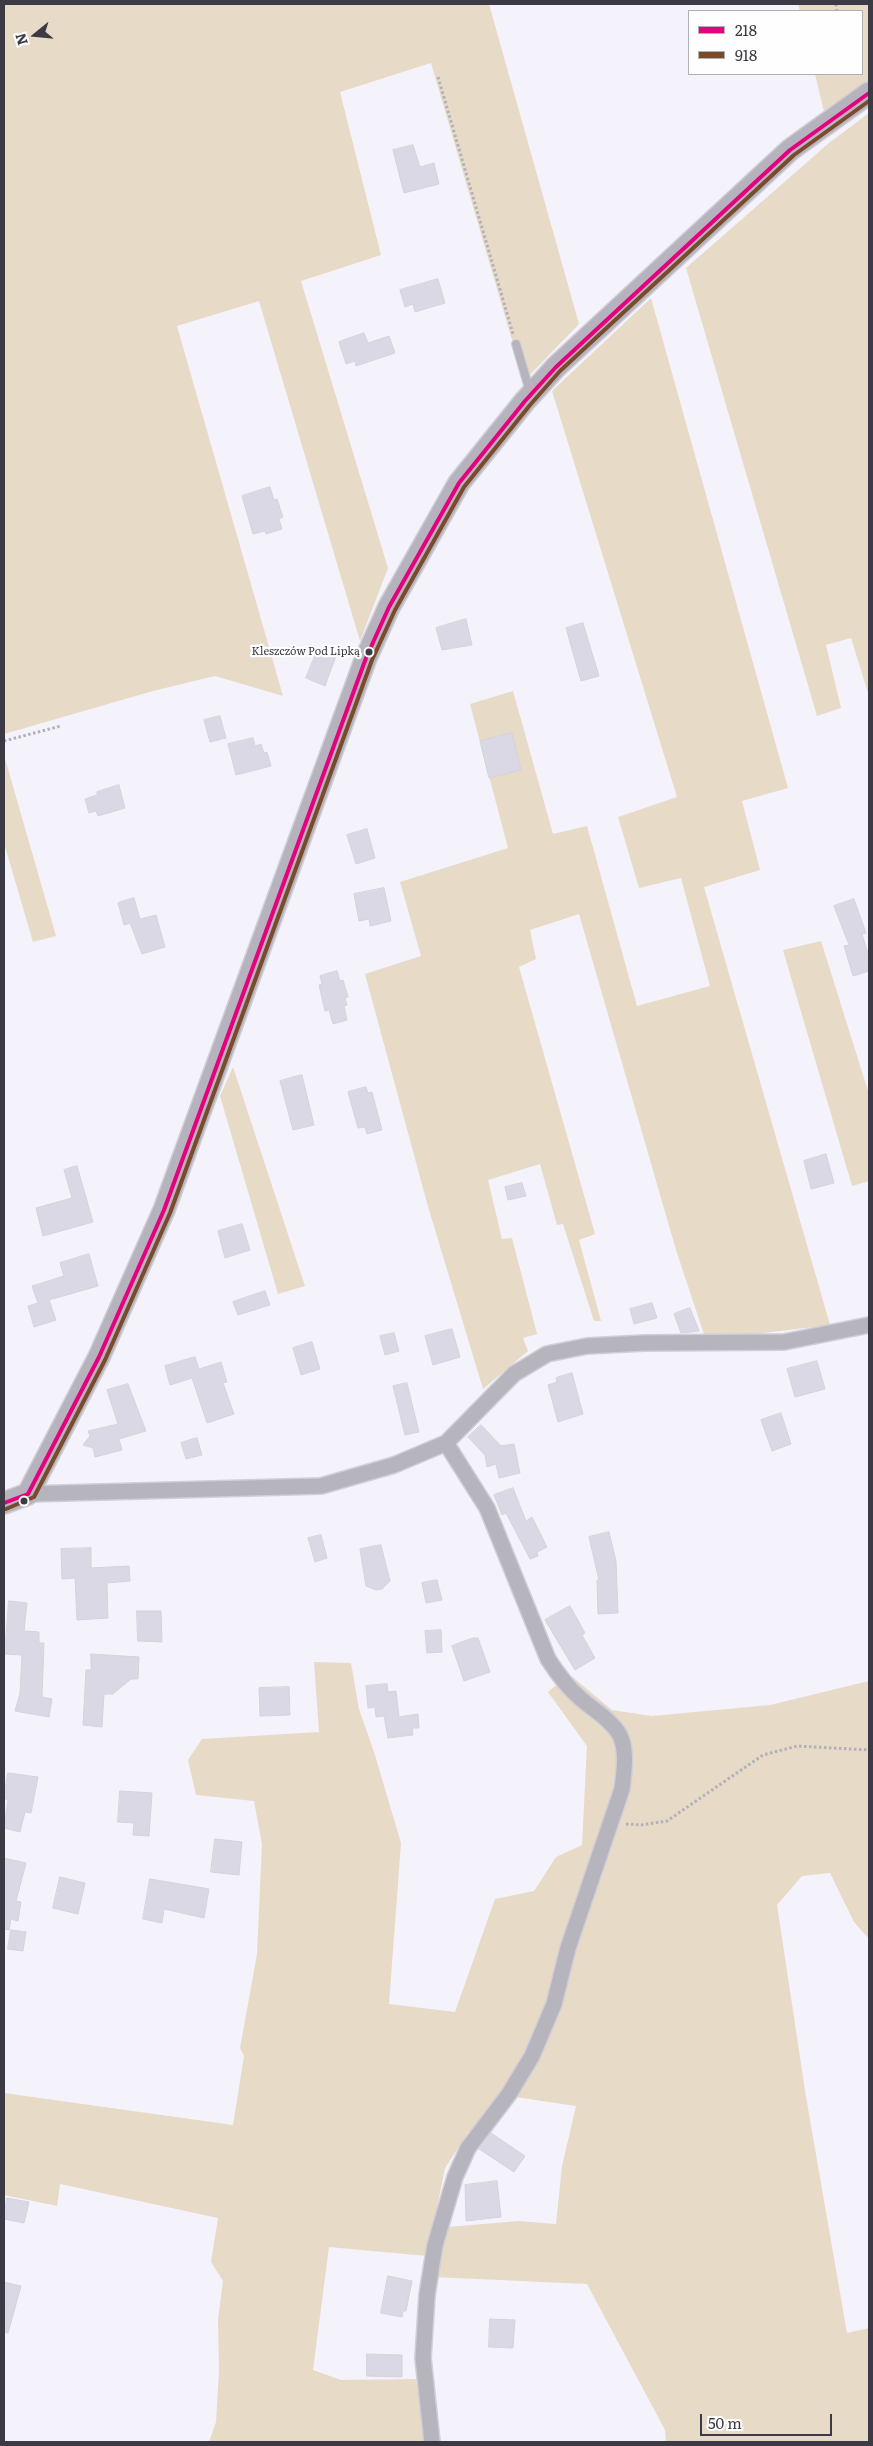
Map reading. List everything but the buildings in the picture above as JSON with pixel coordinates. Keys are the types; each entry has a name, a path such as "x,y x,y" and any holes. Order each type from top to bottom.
{"street":[{"path":"28,1494 99,1357 164,1210 366,658 389,607 459,483 531,394 556,367 790,150 869,93"},
{"path":"4,1502 28,1494 320,1486 394,1465 446,1443 514,1374 547,1354 587,1346 644,1343 784,1342 869,1325"},
{"path":"432,2442 422,2358 427,2295 435,2245 455,2177 468,2148 509,2094 532,2056 554,2004 568,1948 622,1789 625,1770 623,1747 618,1732 603,1716 578,1696 552,1665 487,1508 446,1443"}],"lane":[{"path":"516,344 531,394"}],"path":[{"path":"438,77 516,344"},
{"path":"4,741 60,726"},
{"path":"610,1822 641,1825 668,1821 763,1755 797,1746 869,1750"}],"shaded area":[{"path":"4,4 489,4 579,324 524,381 431,63 340,92 381,255 301,281 388,568 360,641 259,301 177,326 283,696 215,676 153,691 4,734"},
{"path":"798,4 869,4 869,89 825,116 815,75 863,75 863,10 800,10"},
{"path":"869,113 869,696 851,638 826,645 841,708 817,716 686,268 829,143"},
{"path":"651,298 788,788 742,801 760,870 704,887 830,1325 706,1340 676,1250 579,914 530,930 536,959 519,967 595,1234 579,1240 601,1321 594,1321 563,1224 557,1225 540,1164 488,1180 502,1239 512,1238 537,1334 523,1338 528,1351 483,1389 427,1203 365,974 421,956 400,882 508,848 470,704 513,691 553,834 587,826 637,1006 710,986 681,878 639,888 618,817 677,797 552,391"},
{"path":"4,755 56,936 33,942 4,843"},
{"path":"821,941 869,1094 869,1181 852,1186 783,950"},
{"path":"233,1067 305,1286 278,1294 220,1096"},
{"path":"314,1662 351,1663 359,1709 401,1843 389,2004 455,2012 495,1899 534,1891 556,1857 582,1845 587,1746 548,1692 569,1674 612,1710 652,1716 770,1705 869,1681 869,1939 854,1922 830,1873 802,1876 777,1905 806,2097 847,2333 869,2328 869,2442 666,2442 665,2430 587,2284 433,2277 448,2227 518,2221 556,2224 562,2166 576,2106 515,2097 479,2140 469,2131 445,2168 427,2256 329,2247 313,2370 341,2380 416,2379 425,2442 209,2442 216,2422 219,2371 218,2319 223,2281 211,2262 218,2218 60,2184 57,2206 4,2195 4,2093 233,2125 244,2056 240,2048 257,1954 262,1844 254,1801 196,1795 188,1760 202,1739 319,1732"}],"transit line":[{"name":"218","path":"4,1503 28,1494 99,1357 164,1210 366,658 389,607 459,483 525,401 556,367 790,150 869,93"},
{"name":"918","path":"6,1509 34,1497 105,1360 170,1213 372,660 395,610 464,487 560,371 794,155 869,101"}],"place":[{"name":"Kleszczów Pod Lipką","path":"369,652"}]}
